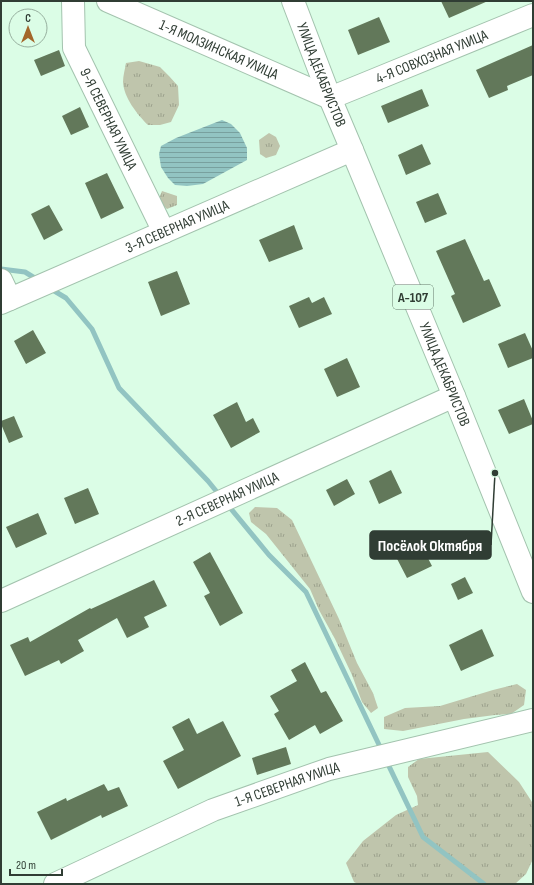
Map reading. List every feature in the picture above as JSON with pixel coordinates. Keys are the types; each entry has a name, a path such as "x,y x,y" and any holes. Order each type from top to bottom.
{"main road":[{"name":"9-Я СЕВЕРНАЯ УЛИЦА","path":"73,1 74,48 164,232"},
{"name":"1-Я МОЛЗИНСКАЯ УЛИЦА","path":"108,1 330,98"},
{"name":"УЛИЦА ДЕКАБРИСТОВ","path":"293,1 330,98 454,396 533,592"},
{"name":"4-Я СОВХОЗНАЯ УЛИЦА","path":"330,98 533,15"},
{"name":"3-Я СЕВЕРНАЯ УЛИЦА","path":"5,301 352,150"},
{"path":"1,280 5,301"},
{"name":"2-Я СЕВЕРНАЯ УЛИЦА","path":"1,601 454,396"},
{"name":"1-Я СЕВЕРНАЯ УЛИЦА","path":"54,884 213,810 329,769 533,720"}],"green space":[{"path":"139,61 160,67 178,86 179,105 171,122 160,125 148,125 128,100 123,82 126,63"},
{"path":"269,133 276,137 280,146 276,155 266,158 260,154 259,140"},
{"path":"162,191 177,196 177,205 167,209 158,201"},
{"path":"255,507 277,508 292,520 339,619 357,663 373,693 378,708 371,713 362,702 352,675 310,589 266,534 251,522 249,513"},
{"path":"517,684 526,690 524,705 511,714 464,719 403,731 384,729 384,717 405,708 440,706"},
{"path":"488,752 519,782 532,802 533,859 526,874 515,884 358,884 354,882 346,863 363,841 396,815 418,805 417,796 408,777 408,767 419,759"}],"water":[{"path":"222,120 231,124 240,133 247,148 247,160 203,184 187,186 175,185 168,178 161,167 159,154 161,146 176,138"}],"building":[{"path":"441,1 488,1 449,18"},
{"path":"379,17 390,42 358,55 348,30"},
{"path":"533,45 533,75 507,86 508,90 489,98 476,70"},
{"path":"59,50 65,66 41,76 34,60"},
{"path":"422,89 429,106 388,123 381,106"},
{"path":"80,107 89,127 71,135 62,116"},
{"path":"422,144 431,164 406,175 398,155"},
{"path":"107,173 124,208 101,219 85,183"},
{"path":"438,193 447,214 425,223 416,202"},
{"path":"49,205 63,230 44,240 31,214"},
{"path":"294,225 303,249 269,262 259,240"},
{"path":"465,239 484,281 489,279 501,306 463,323 451,296 455,294 436,251"},
{"path":"177,271 190,304 161,316 148,282"},
{"path":"309,297 312,303 324,297 332,314 299,328 289,306"},
{"path":"33,330 46,353 26,364 14,341"},
{"path":"525,333 533,351 533,358 508,368 498,344"},
{"path":"347,358 360,387 337,397 324,369"},
{"path":"524,399 533,424 509,434 498,410"},
{"path":"237,402 246,422 253,418 260,432 231,448 213,415"},
{"path":"14,416 23,437 9,443 1,421"},
{"path":"391,470 402,493 379,504 369,481"},
{"path":"347,479 355,494 334,506 326,490"},
{"path":"88,488 99,514 75,524 64,498"},
{"path":"38,513 47,534 16,548 6,527"},
{"path":"419,541 432,566 407,578 394,553"},
{"path":"210,552 243,613 220,626 204,596 210,593 193,562"},
{"path":"465,577 473,593 458,600 451,584"},
{"path":"154,580 167,606 144,617 149,627 127,638 117,618 78,640 84,651 61,664 59,660 25,676 10,645 28,637 30,642 90,608 91,609"},
{"path":"482,629 494,656 461,671 449,645"},
{"path":"305,662 321,693 326,691 343,721 320,734 315,725 289,740 274,714 279,711 270,696 297,681 291,670"},
{"path":"189,718 197,734 223,721 241,756 178,789 163,761 184,750 172,727"},
{"path":"286,747 291,764 257,775 252,758"},
{"path":"104,784 108,791 119,787 128,806 102,818 101,815 51,840 37,812 66,798 67,801"}],"waterway":[{"path":"1,269 25,272 38,280"},
{"path":"51,289 66,298 92,329 119,388 208,481 221,497"},
{"path":"227,504 269,555 306,592 382,751"},
{"path":"386,760 423,837 484,884"}],"place":[{"name":"Посёлок Октября","path":"495,473"}]}
